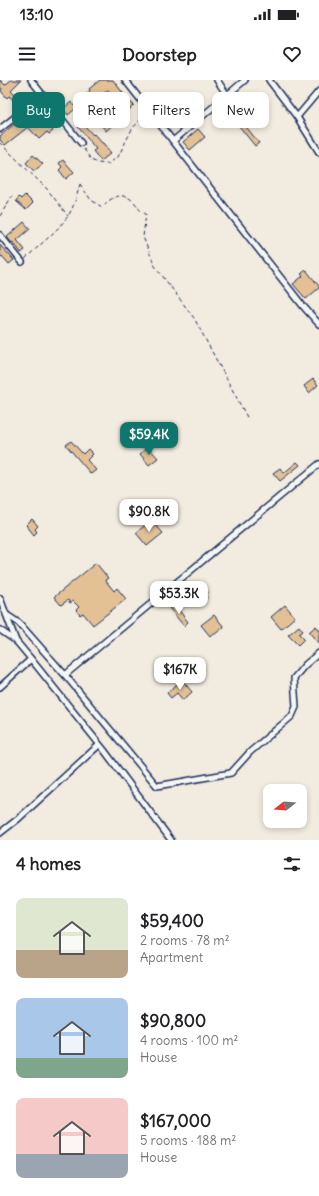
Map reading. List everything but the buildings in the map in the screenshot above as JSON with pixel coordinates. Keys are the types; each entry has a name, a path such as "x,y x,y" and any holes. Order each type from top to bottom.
{"street":[{"path":"31,80 41,92"},
{"path":"125,80 138,97"},
{"path":"216,80 225,92"},
{"path":"231,92 246,80"},
{"path":"269,80 297,117 319,152"},
{"path":"297,117 319,91"},
{"path":"173,141 212,108"},
{"path":"0,129 12,120"},
{"path":"65,123 81,143"},
{"path":"163,128 303,306 319,324"},
{"path":"0,235 22,262"},
{"path":"65,675 319,464"},
{"path":"0,598 16,641"},
{"path":"7,615 19,622 157,786 231,773 250,752 292,716 296,708 294,678 305,665 319,653"},
{"path":"0,630 16,641 31,659 104,750 171,840"},
{"path":"0,687 31,659"},
{"path":"0,833 18,819 99,745"}],"path":[{"path":"81,143 91,160 98,163 108,164 118,157 132,130 138,123"},
{"path":"0,143 47,189 68,216"},
{"path":"22,262 68,216 76,199 80,184 90,200 102,207 109,199 120,195 129,198 136,204 139,211 146,214 143,237 155,266 194,318 248,419"},
{"path":"0,216 12,196"}]}
